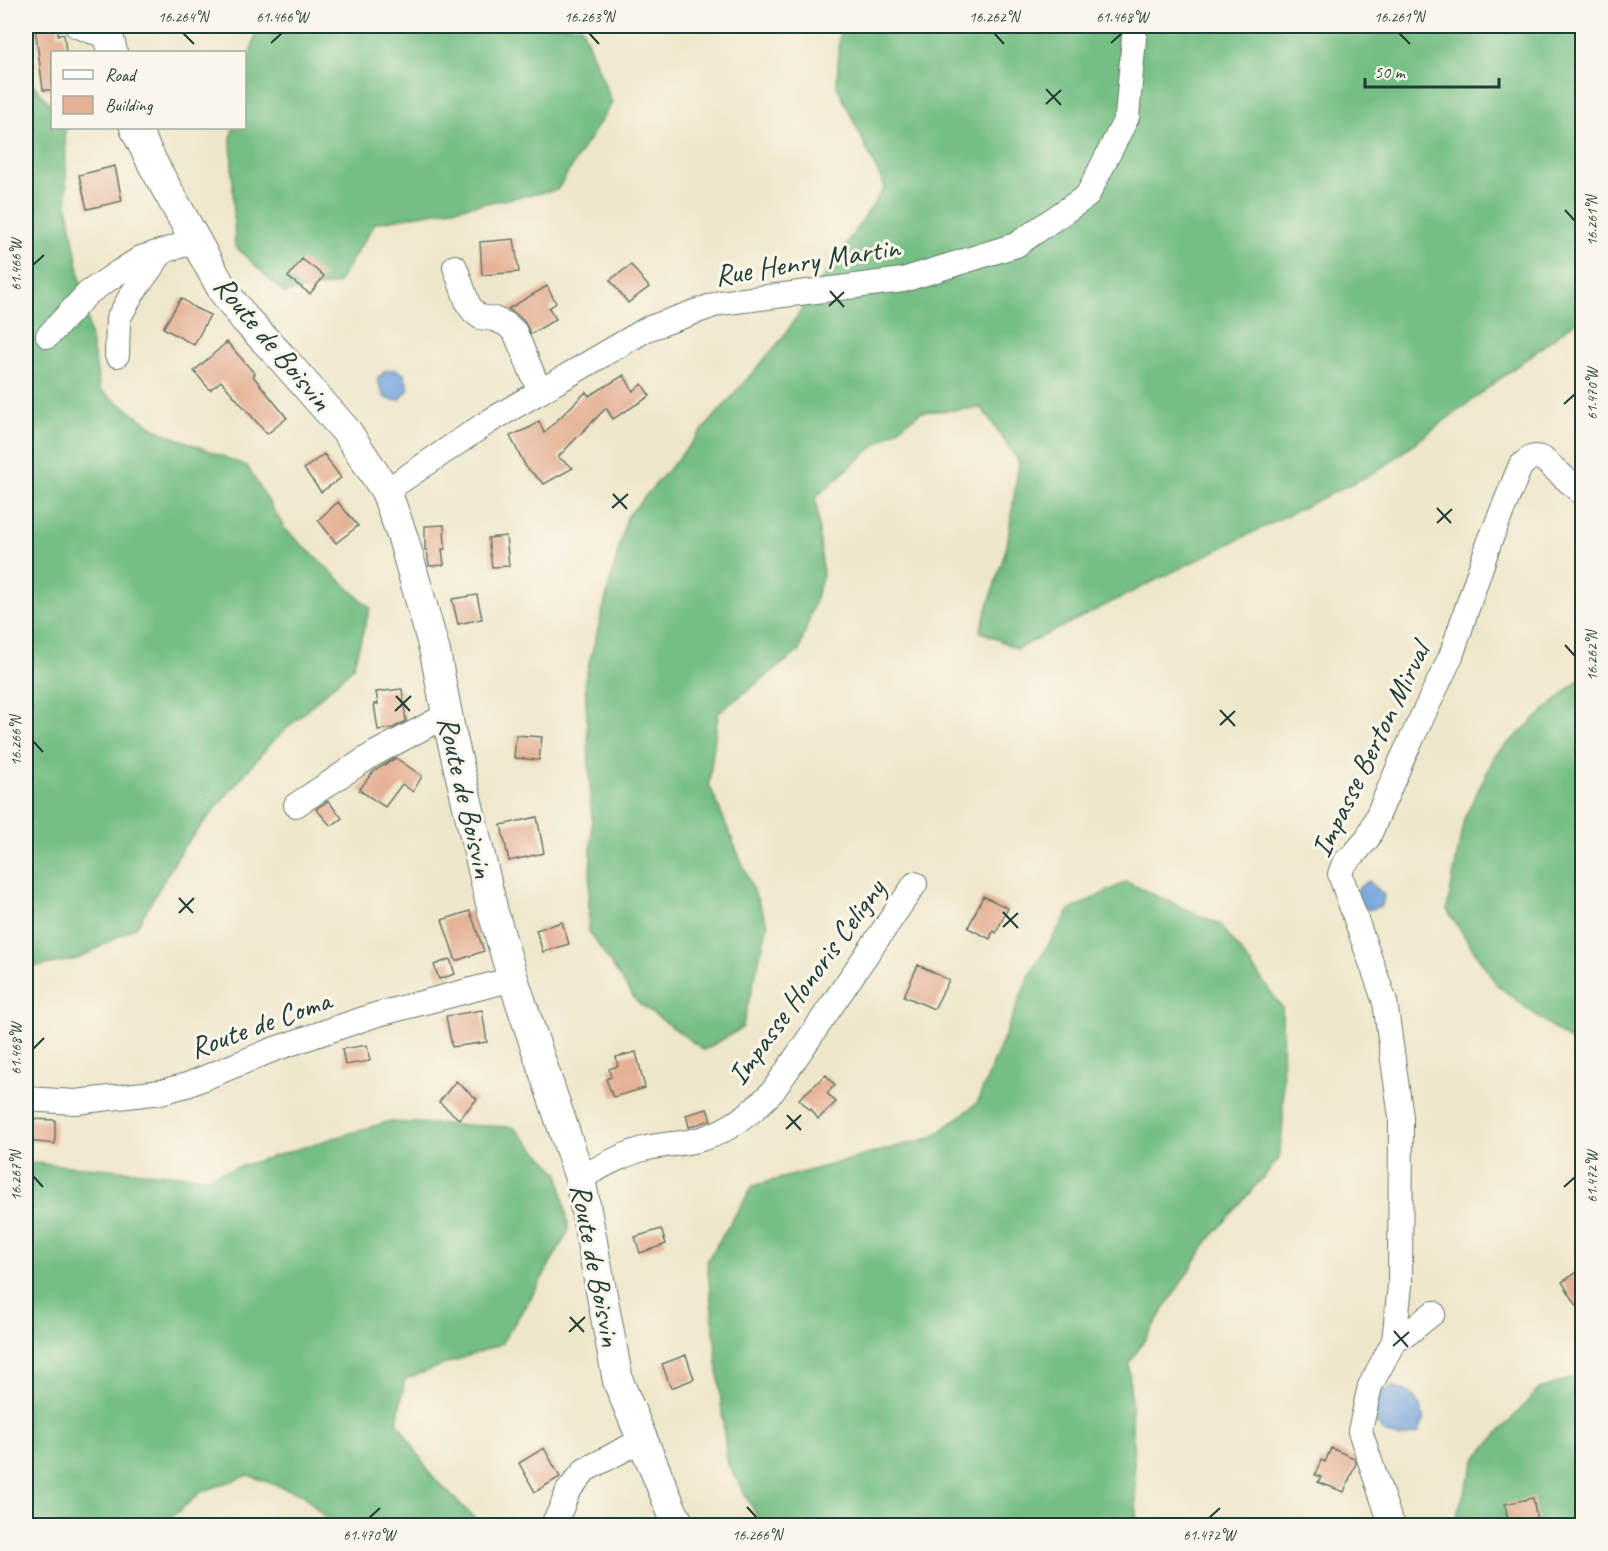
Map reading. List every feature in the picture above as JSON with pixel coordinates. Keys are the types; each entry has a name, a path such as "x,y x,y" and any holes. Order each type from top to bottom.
{"main road":[{"name":"Route de Boisvin","path":"136,129 224,292 245,319 347,432 386,491 403,538 435,652 447,715 493,912 513,979 580,1178 618,1381 680,1526"}],"street":[{"path":"77,26 109,38"},
{"name":"Rue Henry Martin","path":"386,491 488,422 647,329 720,303 903,280 1016,245 1087,196 1126,117 1136,26"},
{"path":"48,336 88,293 141,258 195,241"},
{"path":"117,355 118,319 132,294 163,251"},
{"path":"455,267 468,304 473,311 480,317 507,324 515,332 540,392"},
{"name":"Impasse Berton Mirval","path":"1394,1526 1390,1521 1360,1431 1370,1386 1394,1341 1400,1285 1401,1117 1385,1002 1340,874 1344,862 1368,838 1452,656 1489,543 1520,467 1530,458 1537,456 1582,493"},
{"path":"296,805 372,755 447,715"},
{"name":"Impasse Honoris Celigny","path":"580,1178 645,1148 702,1139 731,1127 759,1106 773,1091 915,884"},
{"name":"Route de Coma","path":"26,1099 76,1102 161,1092 187,1085 272,1050 375,1016 513,979"},
{"path":"1394,1341 1407,1334 1433,1312"},
{"path":"552,1526 568,1491 585,1470 642,1440"}],"green space":[{"path":"257,26 581,26 612,103 557,190 375,223 337,284 284,293 235,246 231,139 233,129 246,129 246,76"},
{"path":"840,26 1582,26 1582,317 1379,470 1017,649 980,631 1007,546 1019,462 982,408 921,412 868,451 816,497 823,575 799,651 718,713 709,784 768,925 742,1028 704,1050 636,1001 588,930 592,824 585,679 627,517 781,340 885,187 837,86"},
{"path":"26,77 51,105 51,129 65,129 67,204 100,390 157,430 247,466 285,529 370,608 353,667 269,745 184,846 137,926 78,959 26,968"},
{"path":"1582,677 1582,1050 1497,985 1447,910 1464,819 1496,754"},
{"path":"1126,882 1221,925 1282,1007 1283,1125 1279,1159 1208,1241 1129,1364 1137,1525 762,1525 727,1462 707,1261 753,1186 933,1137 977,1103 1030,974 1070,910"},
{"path":"387,1122 513,1127 559,1173 569,1230 532,1296 501,1344 405,1379 397,1422 432,1476 481,1525 332,1525 304,1495 248,1475 201,1492 163,1525 26,1525 26,1166 34,1163 205,1177"},
{"path":"1582,1375 1582,1525 1453,1526 1476,1458 1539,1389"}],"water":[{"path":"395,369 404,374 409,389 400,400 384,397 377,379 385,371"},
{"path":"1369,881 1384,895 1382,906 1368,910 1357,901 1358,888"},
{"path":"1393,1387 1406,1391 1417,1401 1424,1417 1419,1433 1399,1438 1382,1431 1375,1421 1374,1408 1379,1392"}],"building":[{"path":"35,26 58,26 58,35 64,34 66,51 51,51 51,90 43,90"},
{"path":"115,166 122,201 87,209 79,175"},
{"path":"514,239 519,272 482,275 480,242"},
{"path":"302,259 324,276 310,294 288,277"},
{"path":"631,265 649,287 628,303 610,280"},
{"path":"547,286 556,303 549,308 556,319 531,334 524,321 508,309"},
{"path":"181,298 210,315 194,345 163,328"},
{"path":"227,342 255,374 253,376 287,418 267,434 221,381 210,390 194,371"},
{"path":"624,375 633,391 642,384 650,396 613,419 606,408 558,457 573,468 544,484 526,467 510,436 539,421 544,433 586,392 589,396"},
{"path":"324,454 341,478 321,492 304,469"},
{"path":"338,502 358,526 336,543 318,520"},
{"path":"444,525 445,549 442,549 444,565 429,566 427,550 425,550 425,526"},
{"path":"506,536 509,566 492,567 488,538"},
{"path":"477,595 482,619 458,624 452,599"},
{"path":"402,689 406,721 393,728 378,730 374,704 378,704 376,692"},
{"path":"516,735 542,737 539,760 514,758"},
{"path":"396,758 422,776 413,792 402,784 385,807 359,790 374,771"},
{"path":"328,801 342,818 331,826 316,809"},
{"path":"537,817 544,853 509,861 501,825"},
{"path":"983,896 1008,908 996,933 993,931 990,939 968,928"},
{"path":"470,911 484,951 456,961 442,920"},
{"path":"562,922 569,944 543,952 536,930"},
{"path":"450,959 455,974 439,979 434,965"},
{"path":"918,965 949,980 934,1009 904,996"},
{"path":"482,1010 487,1042 452,1047 446,1016"},
{"path":"367,1045 370,1061 345,1065 342,1049"},
{"path":"636,1052 645,1088 613,1097 606,1079 611,1077 609,1069 618,1066 616,1057"},
{"path":"826,1075 835,1085 827,1093 836,1102 818,1119 811,1109 799,1099"},
{"path":"456,1081 477,1099 459,1119 439,1102"},
{"path":"707,1109 711,1120 689,1127 686,1115"},
{"path":"28,1119 55,1120 55,1144 27,1141"},
{"path":"661,1229 666,1244 640,1253 635,1237"},
{"path":"1582,1269 1582,1314 1562,1282"},
{"path":"686,1355 694,1379 671,1388 662,1364"},
{"path":"544,1448 560,1477 535,1492 519,1463"},
{"path":"1331,1448 1354,1458 1356,1463 1344,1492 1318,1482 1321,1477 1315,1475 1321,1460 1325,1462"},
{"path":"1533,1498 1538,1526 1509,1526 1505,1504"}]}
